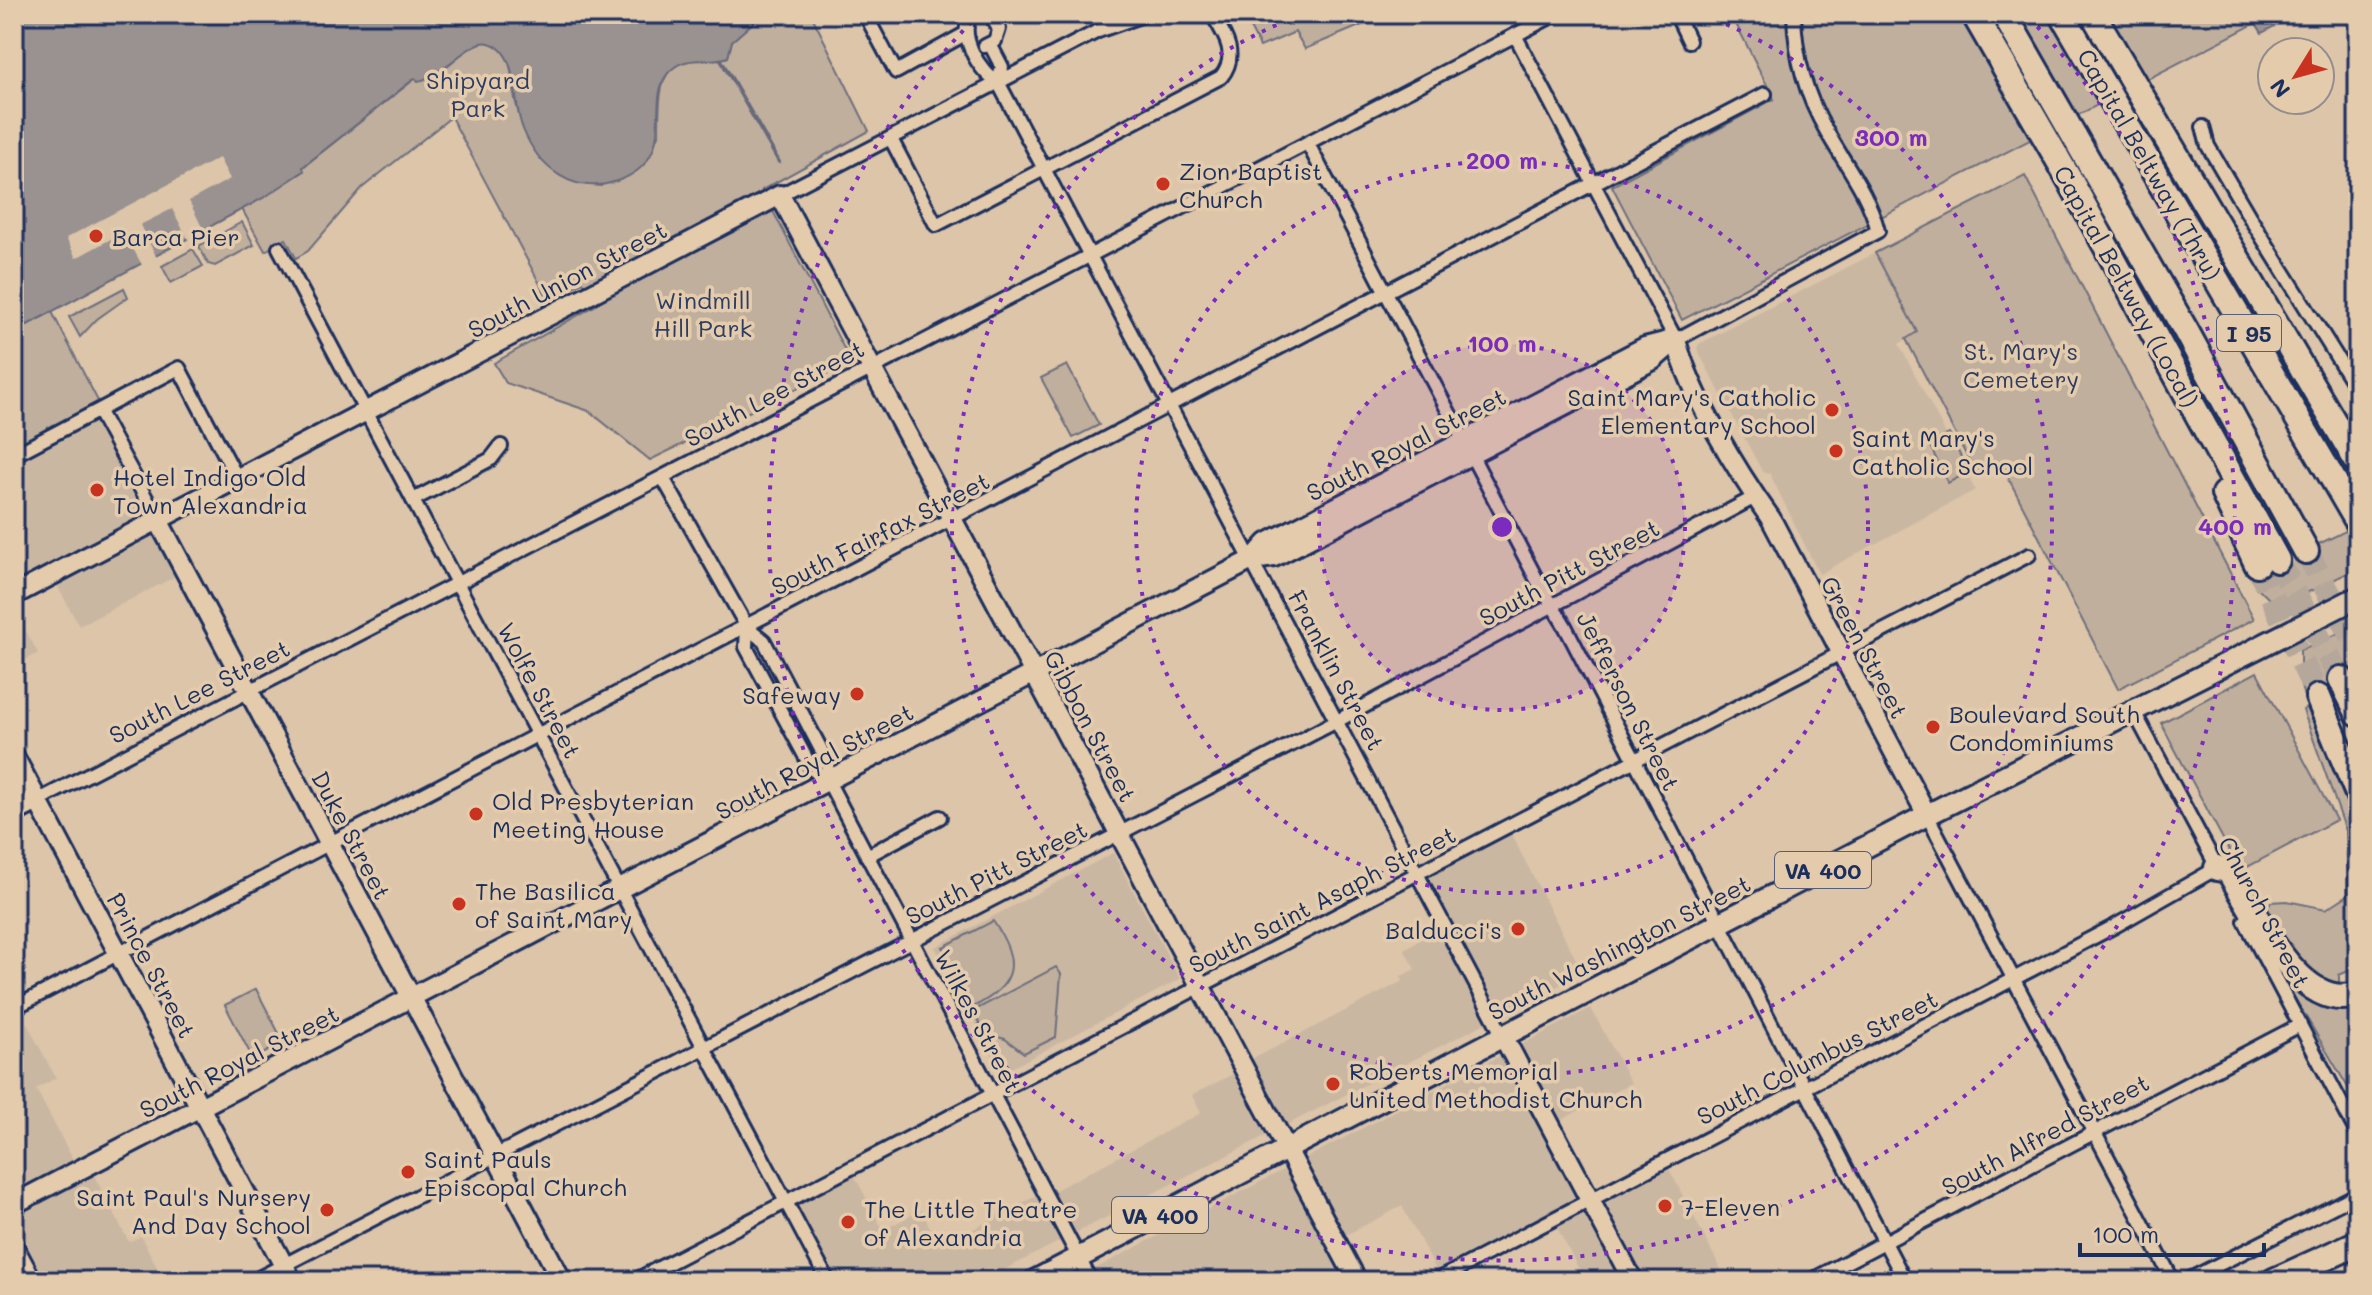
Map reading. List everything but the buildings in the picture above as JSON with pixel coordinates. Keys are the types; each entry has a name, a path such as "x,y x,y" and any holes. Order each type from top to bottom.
{"highway":[{"name":"Capital Beltway (Local)","path":"1974,14 2154,334 2267,562"},
{"name":"I 95","path":"2004,14 2306,551"},
{"name":"Capital Beltway (Thru)","path":"2062,14 2358,522"},
{"name":"I 95","path":"2093,14 2358,463"},
{"path":"2341,679 2358,713"},
{"path":"2318,697 2358,794"},
{"path":"2217,868 2228,870 2289,964 2308,986 2333,998 2358,994"},
{"path":"2276,1281 2358,1243"},
{"path":"2276,1281 2358,1263"}],"main road":[{"name":"South Washington Street","path":"1034,1281 1927,815 2358,597"}],"street":[{"path":"865,14 896,72 967,37"},
{"path":"973,14 965,23 967,37 978,46 990,44 998,35 997,16"},
{"name":"South Union Street","path":"14,595 998,82 1113,24 1146,14"},
{"path":"891,139 936,225 1221,77 1228,68 1230,48 1212,14"},
{"name":"South Lee Street","path":"14,813 1556,14"},
{"path":"1676,14 1689,41"},
{"name":"South Royal Street","path":"14,1204 1252,560 1274,557 1467,448 1653,360 1676,340 1878,231 1870,203 1827,133 1807,91 1800,65 1794,14"},
{"name":"Green Street","path":"1515,35 1676,340 1682,364 1841,652 2173,1281"},
{"name":"Franklin Street","path":"967,37 988,77 998,82 1046,168 1633,1281"},
{"name":"Franklin Street","path":"990,44 1002,67 998,82"},
{"name":"South Fairfax Street","path":"14,1008 1573,197 1593,183 1765,94"},
{"path":"2203,127 2208,146 2240,201 2358,391"},
{"name":"Jefferson Street","path":"1308,144 1537,580 1553,603 1887,1241 1905,1281"},
{"name":"Gibbon Street","path":"780,195 1357,1281"},
{"name":"Wolfe Street","path":"279,248 828,1281"},
{"path":"14,455 179,368 237,478"},
{"name":"Duke Street","path":"99,412 562,1281"},
{"path":"413,500 491,459 501,446"},
{"name":"Wilkes Street","path":"663,478 747,627 764,641 827,761 828,781 1091,1281"},
{"name":"South Pitt Street","path":"253,1281 288,1273 495,1155 1337,721 1755,497"},
{"name":"South Saint Asaph Street","path":"634,1281 2029,555"},
{"name":"Wilkes Street","path":"747,627 746,647 812,769 828,781"},
{"name":"Church Street","path":"2133,710 2358,1135"},
{"name":"Prince Street","path":"14,756 288,1273"},
{"path":"867,856 940,817"},
{"name":"South Columbus Street","path":"1435,1281 2014,979 2217,868"},
{"name":"South Alfred Street","path":"1810,1281 2300,1025"},
{"path":"2186,1281 2358,1194"},
{"path":"14,1247 32,1281"}],"shaded area":[{"path":"14,14 763,14 732,41 728,57 684,62 671,70 659,96 658,127 649,158 637,171 617,181 586,185 560,176 548,167 523,129 506,56 499,48 482,43 427,78 418,81 415,78 303,167 304,171 265,197 14,332"},
{"path":"2250,14 2296,14 2262,33"},
{"name":"Saint Mary's Catholic Elementary School","path":"1875,253 1917,333 1899,344 1975,490 1819,574 1770,474 1762,471 1697,349 1699,344"},
{"path":"99,403 184,572 79,626 52,576 14,596 14,448"},
{"path":"14,609 38,653 15,666 14,664"},
{"path":"1508,828 1583,973 982,1281 827,1281 785,1203 851,1169 883,1230 921,1210 940,1247 1043,1192 1046,1195 1201,1113 1192,1095 1243,1069 1241,1065 1403,981 1401,976 1415,969 1404,949 1444,927 1416,875"},
{"path":"1113,853 1180,979 1002,1073 935,947"},
{"path":"18,1007 56,1078 36,1089 79,1171 89,1166 129,1242 141,1236 164,1281 14,1281 14,1009"},
{"path":"1591,1008 1631,1083 1550,1126 1589,1201 1665,1161 1727,1281 1632,1281 1627,1272 1610,1281 1585,1281 1553,1220 1441,1279 1402,1206 1334,1241 1355,1281 1072,1281"}],"green space":[{"name":"Windmill Hill Park","path":"763,14 811,14 869,131 762,190 851,362 650,460 589,411 506,383 494,363 596,305 583,282 549,301 451,117 362,188 308,251 296,258 286,239 265,251 242,209 303,172 303,167 416,78 433,78 475,43 481,42 496,46 507,57 525,133 542,160 566,178 601,186 659,136 661,90 670,70 690,59 728,57 732,41"},
{"path":"1243,14 1388,14 1305,49 1295,32 1260,47"},
{"path":"1731,14 2250,14 2256,23 1682,320 1612,186 1774,99"},
{"name":"St. Mary's Cemetery","path":"2025,176 2254,619 2118,689 2000,462 1976,474 1906,339 1917,332 1875,253"},
{"path":"242,222 254,245 215,266 208,264 199,246"},
{"path":"193,249 203,266 171,283 162,266"},
{"path":"124,288 128,297 97,319 80,337 69,317"},
{"path":"52,312 99,403 18,446 14,438 14,332"},
{"path":"1067,365 1099,425 1073,438 1041,378"},
{"path":"1949,434 1969,472 1948,483 1929,444"},
{"path":"2358,525 2358,568 2277,607 2256,586 2244,566 2298,554"},
{"path":"2358,625 2358,668 2307,707 2300,683 2300,650"},
{"path":"2257,672 2336,820 2240,871 2161,723"},
{"path":"2307,707 2358,831 2358,967 2339,975 2339,987 2331,989 2302,966 2267,907 2271,902 2287,901 2326,909 2348,895 2346,831 2303,710"},
{"path":"993,921 1008,948 1010,971 999,990 973,1007 943,947"},
{"path":"1056,967 1061,974 1056,1037 1024,1053 1005,1039 984,1033 973,1011"},
{"path":"256,989 284,1043 253,1059 225,1005"},
{"path":"2290,990 2313,999 2358,1002 2358,1104"}],"pier":[{"path":"219,158 230,179 189,201 205,233 189,241 172,209 140,225 157,258 142,265 124,232 76,258 66,238"}],"waterway":[{"path":"721,60 779,162"}],"tunnel":[{"path":"2306,551 2358,647"},
{"path":"2277,560 2341,679"},
{"path":"2257,564 2318,697"}],"place":[{"name":"Zion Baptist Church","path":"1163,184"},
{"name":"Barca Pier","path":"96,236"},
{"name":"Saint Mary's Catholic Elementary School","path":"1832,410"},
{"name":"Saint Mary's Catholic School","path":"1836,451"},
{"name":"Hotel Indigo Old Town Alexandria","path":"97,490"},
{"name":"Safeway","path":"857,694"},
{"name":"Boulevard South Condominiums","path":"1933,727"},
{"name":"Old Presbyterian Meeting House","path":"476,814"},
{"name":"The Basilica of Saint Mary","path":"459,904"},
{"name":"Balducci's","path":"1518,929"},
{"name":"Roberts Memorial United Methodist Church","path":"1333,1084"},
{"name":"Saint Pauls Episcopal Church","path":"408,1172"},
{"name":"7-Eleven","path":"1665,1206"},
{"name":"Saint Paul's Nursery And Day School","path":"327,1210"},
{"name":"The Little Theatre of Alexandria","path":"848,1222"}],"park label":[{"name":"Shipyard Park","path":"478,93"}]}
